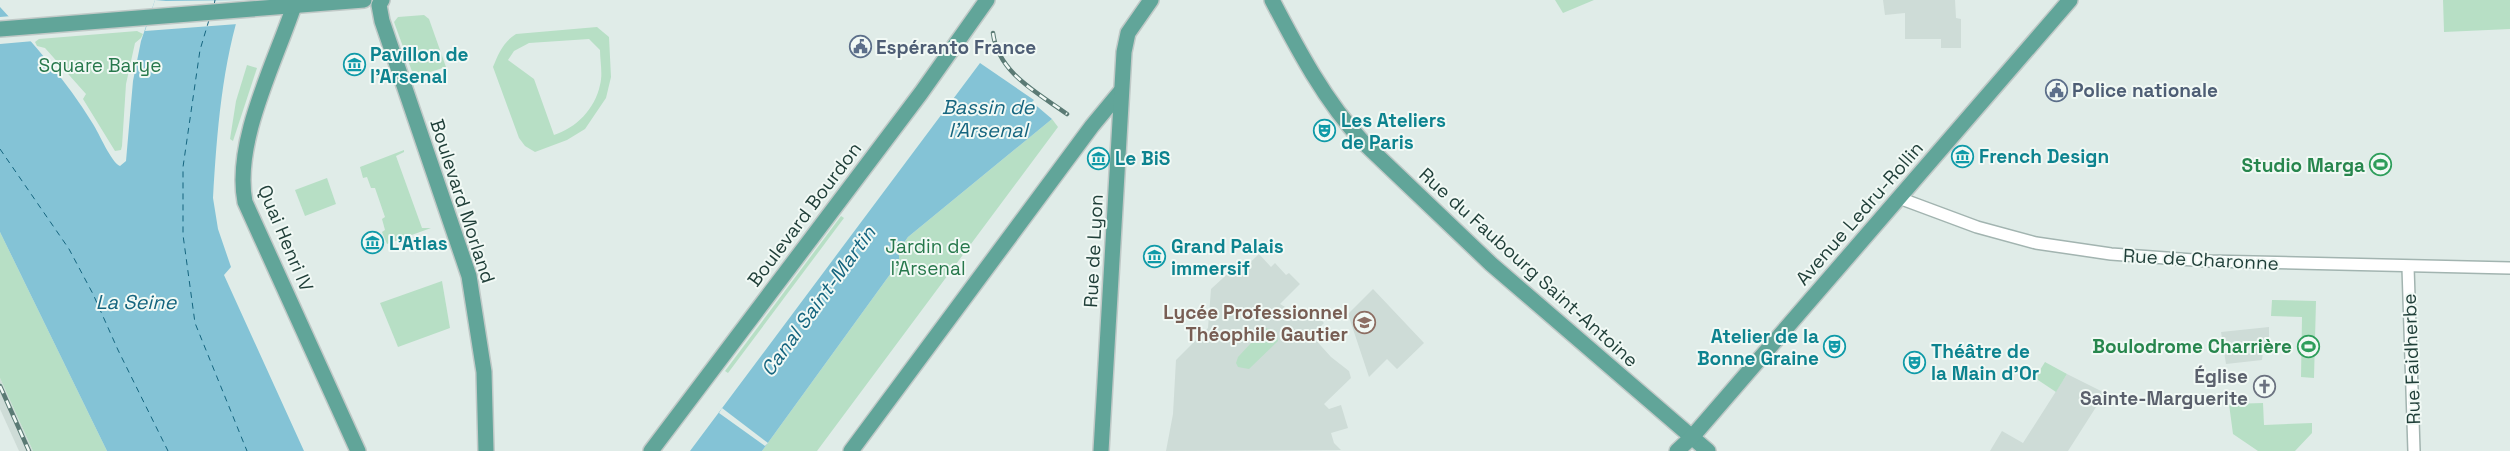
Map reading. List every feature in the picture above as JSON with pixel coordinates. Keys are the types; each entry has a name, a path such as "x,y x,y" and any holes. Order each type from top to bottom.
{"main road":[{"path":"0,29 278,8 295,2 364,0"},
{"name":"Boulevard Morland","path":"382,0 379,5 381,19 469,276 484,372 486,451"},
{"name":"Boulevard Bourdon","path":"651,451 921,93 987,0"},
{"name":"Rue de Lyon","path":"1101,451 1124,52 1128,33 1152,0"},
{"name":"Rue du Faubourg Saint-Antoine","path":"1272,0 1313,75 1347,124 1363,142 1492,264 1708,451"},
{"name":"Avenue Ledru-Rollin","path":"1677,451 1692,437 2070,0"},
{"name":"Quai Henri IV","path":"295,2 249,136 242,170 242,188 245,202 358,451"},
{"path":"851,451 1092,126 1121,91"}],"street":[{"name":"Rue de Charonne","path":"1900,198 1977,227 2036,243 2149,258 2408,267 2510,268"},
{"name":"Rue Faidherbe","path":"2408,267 2414,451"}],"shaded area":[{"path":"1883,0 1955,0 1956,18 1961,19 1961,48 1941,48 1941,39 1905,39 1905,13 1885,15"},
{"path":"1259,254 1271,267 1275,263 1286,275 1289,273 1300,284 1280,304 1294,312 1310,308 1324,323 1313,334 1313,337 1331,357 1349,371 1351,378 1324,404 1329,409 1341,405 1348,428 1331,433 1334,443 1341,450 1166,451 1173,414 1176,360 1208,328 1211,289 1235,267 1240,272"},
{"path":"1373,289 1424,343 1397,369 1387,359 1369,377 1348,314"},
{"path":"2269,327 2269,352 2263,352 2262,360 2226,364 2221,332"},
{"path":"2067,374 2105,393 2068,451 1990,451 2002,431 2023,443"},
{"path":"0,378 33,451 19,451 0,409"}],"green space":[{"path":"1555,0 1594,0 1563,13"},
{"path":"2443,0 2510,0 2510,29 2444,32"},
{"path":"424,15 429,19 446,67 414,77 394,22 398,17"},
{"path":"597,27 609,37 611,77 606,98 585,129 567,140 535,152 525,146 519,138 493,67 505,44 516,34","holes":["589,39 600,50 601,81 594,102 589,110 570,128 554,135 534,79 508,60 514,51 529,43"]},
{"name":"Square Barye","path":"137,31 143,34 135,43 126,84 122,146 121,150 115,151 83,99 86,94 45,48 37,46 35,42 39,39"},
{"path":"247,65 257,68 233,141 230,139 236,101"},
{"name":"Jardin de l'Arsenal","path":"1052,119 1058,127 817,451 762,451 899,262 894,246 898,240 903,244 908,237"},
{"path":"404,150 404,152 396,156 422,228 431,228 387,244 382,232 385,230 382,219 385,217 375,188 371,188 367,177 363,178 360,167"},
{"path":"327,178 336,204 305,216 295,190"},
{"path":"841,216 844,218 728,373 725,371"},
{"path":"0,232 107,451 33,451 0,378"},
{"path":"442,281 450,328 398,347 380,303"},
{"name":"Boulodrome Charrière","path":"2272,300 2316,301 2314,378 2301,377 2302,317 2271,316"},
{"path":"1265,328 1275,330 1278,341 1249,369 1238,367 1236,363 1238,357"},
{"path":"2045,362 2067,374 2056,392 2035,378"},
{"path":"2263,403 2264,425 2312,423 2312,433 2295,451 2258,451 2233,434 2229,404"}],"water":[{"name":"La Seine","path":"155,0 243,0 225,73 216,148 213,198 218,229 231,267 224,275 304,451 107,451 0,232 0,7 61,77 83,108 105,147 120,166 126,161 133,81 141,41"},
{"name":"Bassin de l'Arsenal","path":"980,63 1034,100 1032,102 1052,119 908,237 903,244 898,241 894,246 899,250 899,262 762,451 690,451"}],"pier":[{"path":"155,0 245,0 238,24 145,31"},
{"path":"12,16 34,41 0,44 0,17"},
{"path":"722,408 768,443 765,446 719,413"}],"ferry route":[{"path":"214,5 215,0"},
{"path":"209,20 200,50 183,167 183,235 195,323 247,451"},
{"path":"0,149 69,249 93,294 118,350 168,451"}],"railway":[{"path":"993,33 996,47 1011,71 1032,90 1067,114"},
{"path":"0,386 29,451"}],"place":[{"name":"Espéranto France","path":"860,47"},
{"name":"Pavillon de l'Arsenal","path":"354,65"},
{"name":"Police nationale","path":"2056,90"},
{"name":"Les Ateliers de Paris","path":"1325,131"},
{"name":"French Design","path":"1963,156"},
{"name":"Le BiS","path":"1099,158"},
{"name":"Studio Marga","path":"2381,165"},
{"name":"L'Atlas","path":"373,243"},
{"name":"Grand Palais immersif","path":"1155,257"},
{"name":"Lycée Professionnel Théophile Gautier","path":"1364,323"},
{"name":"Boulodrome Charrière","path":"2308,346"},
{"name":"Atelier de la Bonne Graine","path":"1835,347"},
{"name":"Théâtre de la Main d'Or","path":"1915,362"},
{"name":"Église Sainte-Marguerite","path":"2264,387"}],"water label":[{"name":"Canal Saint-Martin","path":"818,301"}]}
